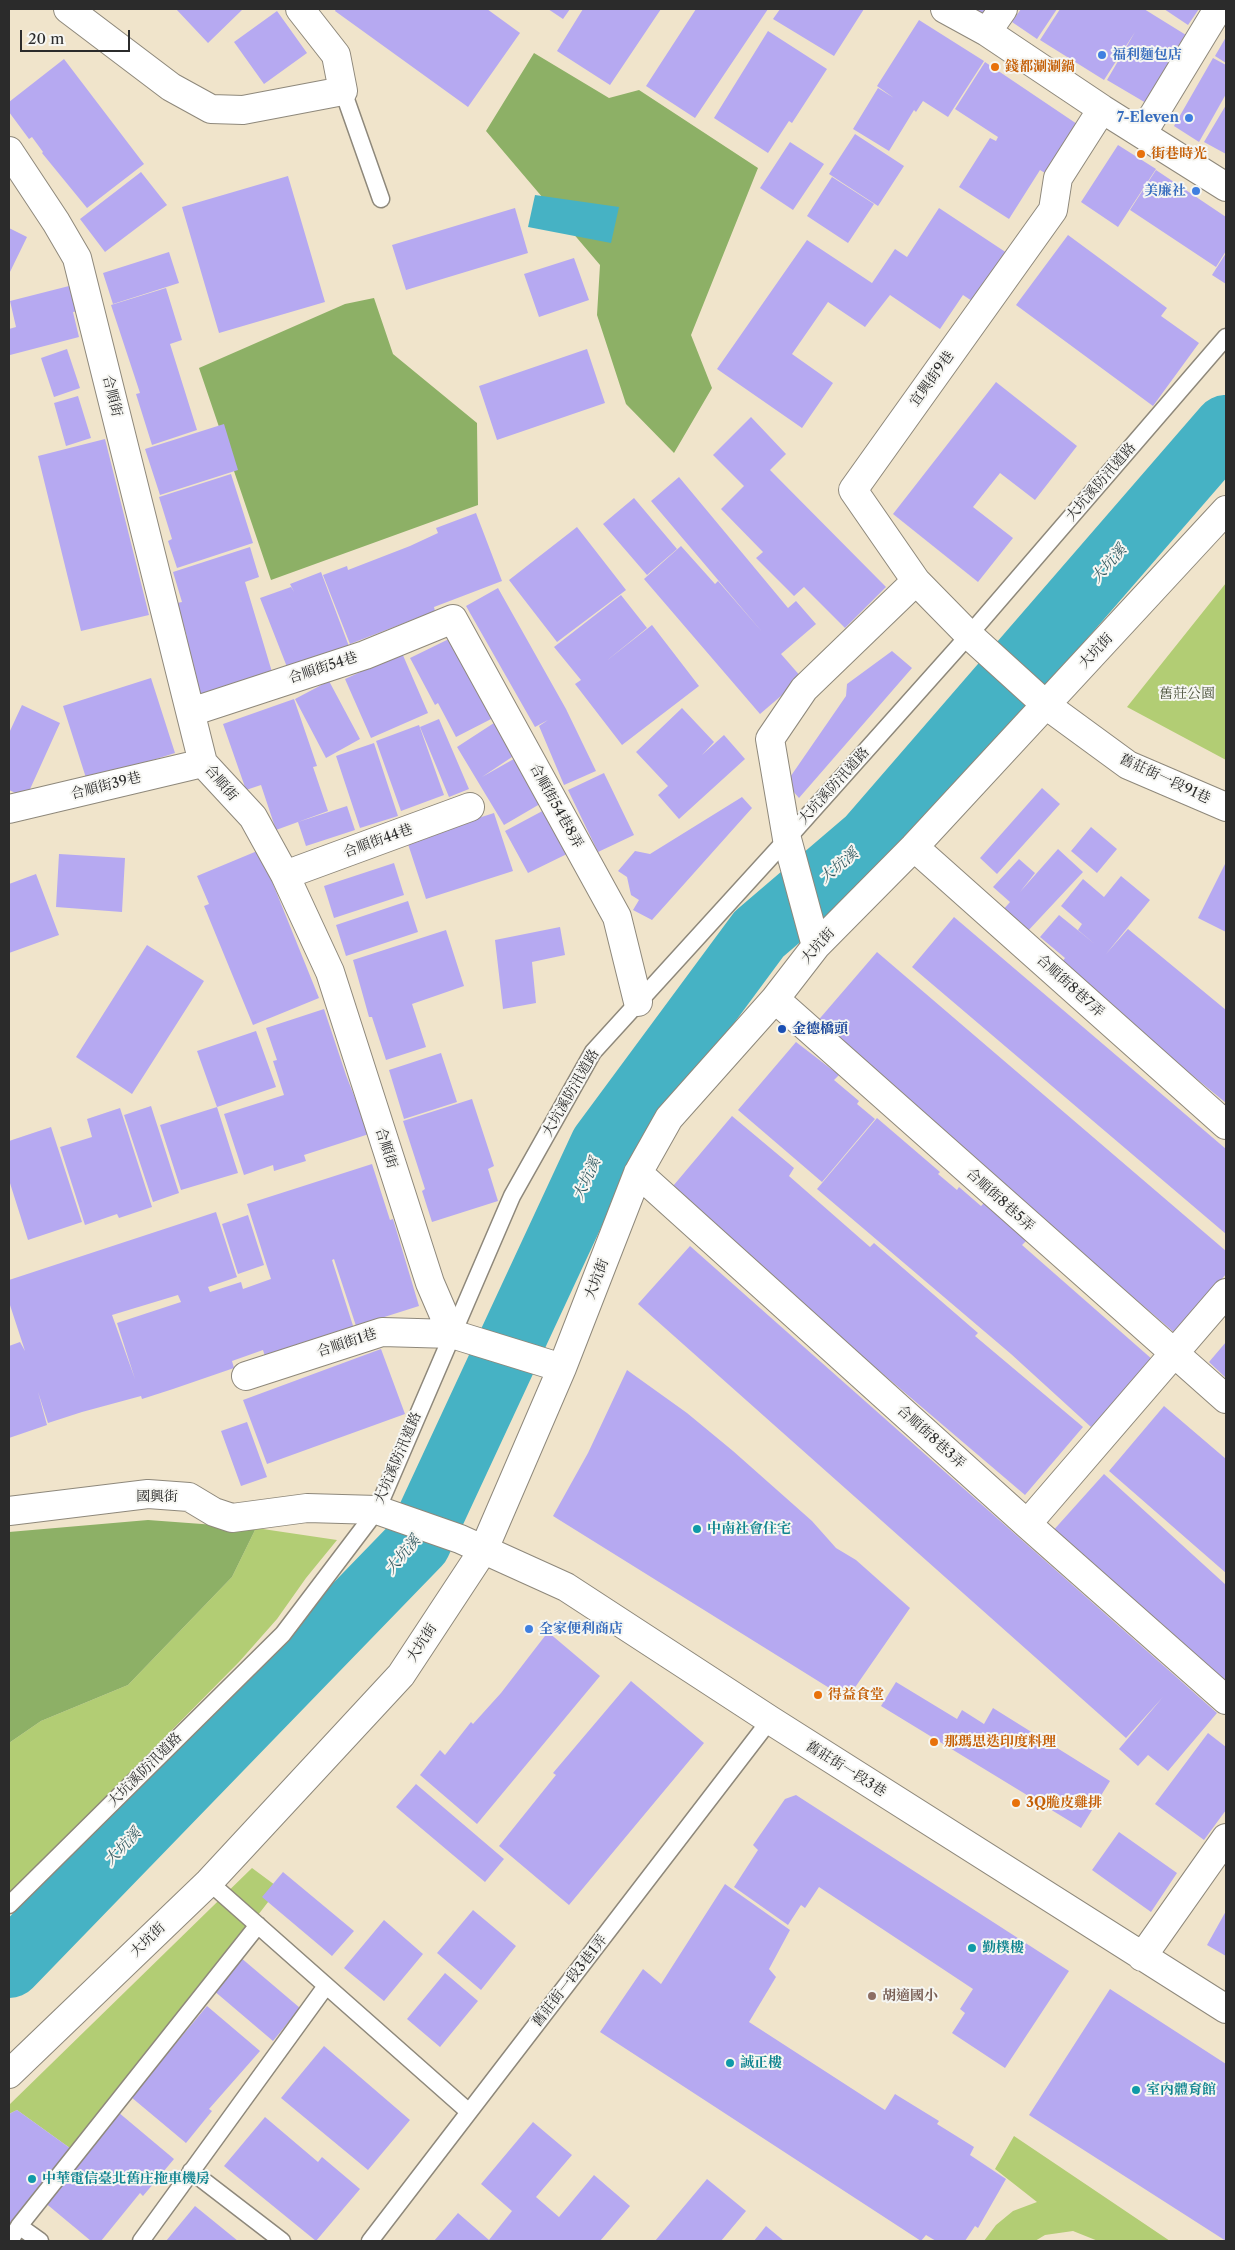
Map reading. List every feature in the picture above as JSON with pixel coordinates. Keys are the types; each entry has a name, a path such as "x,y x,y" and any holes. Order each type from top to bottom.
{"street":[{"path":"68,9 171,87 211,109 243,110 344,91 336,56 300,9"},
{"path":"945,9 987,32 1102,109 1226,187"},
{"path":"987,32 1003,9"},
{"path":"1142,134 1218,9"},
{"name":"宜興街9巷","path":"968,635 916,581 853,490 1053,210 1058,178 1102,109"},
{"name":"合順街","path":"9,150 77,258 203,763 252,817 286,875 330,972 430,1283 458,1336"},
{"name":"大坑街","path":"9,2074 209,1882 401,1675 472,1544 638,1173 669,1118 774,999 816,946 914,847 1040,700 1226,510"},
{"path":"816,946 787,839 770,739 804,689 916,581"},
{"name":"合順街54巷","path":"191,712 365,655 453,619"},
{"name":"合順街54巷8弄","path":"453,619 617,917 638,1002"},
{"name":"舊莊街一段91巷","path":"968,635 1040,700 1128,765 1226,807"},
{"name":"合順街39巷","path":"9,808 203,763"},
{"name":"合順街44巷","path":"286,875 470,808"},
{"name":"合順街8巷7弄","path":"914,847 1226,1125"},
{"name":"合順街8巷5弄","path":"774,999 1226,1400"},
{"name":"合順街8巷3弄","path":"638,1173 1027,1524 1226,1700"},
{"path":"1027,1524 1226,1293"},
{"name":"合順街1巷","path":"246,1376 382,1332 458,1336 553,1365"},
{"name":"國興街","path":"9,1511 148,1494 189,1497 214,1512 232,1518 307,1508 383,1511 472,1544"},
{"name":"舊莊街一段3巷","path":"472,1544 566,1587 770,1720 1226,2009"},
{"path":"1142,1957 1226,1838"}],"lane":[{"path":"344,91 381,200"},
{"name":"大坑溪防汛道路","path":"9,1904 284,1634 383,1511 458,1336 512,1196 593,1052 787,839 968,635 1226,337"},
{"name":"舊莊街一段3巷1弄","path":"370,2241 770,1720"},
{"path":"209,1882 469,2112"},
{"path":"10,2241 19,2226 258,1925"},
{"path":"141,2241 326,1986"},
{"path":"192,2171 282,2241"},
{"path":"19,2226 40,2241"}],"green space":[{"path":"534,53 609,98 639,90 758,168 691,335 712,388 674,453 626,404 597,315 600,265 486,131"},
{"path":"374,298 393,354 477,423 478,505 271,580 199,368 345,304"},
{"name":"舊莊公園","path":"1226,583 1226,760 1127,707"},
{"path":"148,1520 256,1528 232,1577 128,1685 41,1721 9,1743 9,1532"},
{"path":"256,1528 337,1540 306,1578 277,1619 239,1662 9,1895 9,1743 41,1721 128,1685 232,1577"},
{"path":"252,1868 279,1888 74,2151 17,2110 9,2114 9,2105"},
{"path":"1014,2136 1170,2241 1098,2241 1073,2231 1045,2235 1035,2241 984,2241 996,2225 1013,2211 1037,2202 995,2169"}],"water":[{"path":"535,195 619,207 611,243 528,227"}],"building":[{"path":"176,9 243,9 208,43"},
{"path":"336,9 487,9 520,33 468,107 335,11"},
{"path":"548,9 570,9 563,19"},
{"path":"583,9 661,9 610,85 557,51"},
{"path":"696,9 768,9 695,118 646,86"},
{"path":"780,9 864,9 834,56 773,19"},
{"path":"974,9 992,9 987,17"},
{"path":"1021,9 1057,9 1037,39 1012,22"},
{"path":"1060,9 1144,9 1186,35 1146,103 1107,80 1135,32 1104,80 1040,40"},
{"path":"1164,9 1199,9 1188,25"},
{"path":"277,11 307,53 264,84 234,42"},
{"path":"919,20 984,61 948,117 923,101 916,112 914,110 889,151 853,129 878,88 894,98 877,86"},
{"path":"768,31 827,69 792,123 789,121 768,153 714,118"},
{"path":"1226,37 1226,63 1215,56"},
{"path":"1213,58 1226,65 1226,94 1199,142 1174,126"},
{"path":"64,59 144,164 87,208 42,153 32,137 29,139 9,112 9,102"},
{"path":"985,62 1077,124 1045,173 1040,170 1009,219 959,187 990,138 996,141 998,137 955,109"},
{"path":"1226,105 1226,154 1204,142"},
{"path":"855,134 904,166 878,206 829,174"},
{"path":"790,142 824,164 793,210 760,188"},
{"path":"1118,145 1156,169 1118,227 1081,202"},
{"path":"1156,170 1226,217 1226,251 1216,267 1130,210"},
{"path":"141,172 167,205 105,252 80,219"},
{"path":"288,176 325,302 219,333 182,207"},
{"path":"832,177 874,204 848,243 807,216"},
{"path":"515,208 528,253 406,290 392,245"},
{"path":"939,208 1013,257 978,305 963,295 940,329 890,295 865,327 828,302 792,354 833,383 802,428 717,369 807,240 872,283 895,249 907,257"},
{"path":"9,228 27,237 9,274"},
{"path":"1068,235 1167,308 1161,316 1199,343 1153,406 1016,305"},
{"path":"169,252 179,283 113,304 103,273"},
{"path":"1226,253 1226,284 1212,275"},
{"path":"574,258 589,300 539,317 524,274"},
{"path":"73,285 80,311 73,312 79,337 10,355 9,329 16,327 10,301"},
{"path":"166,288 182,340 170,344 197,430 152,445 136,394 140,393 111,305"},
{"path":"67,349 80,388 54,397 41,358"},
{"path":"587,349 605,403 497,440 479,386"},
{"path":"996,382 1077,446 1035,500 1000,473 973,507 1013,538 978,582 893,514"},
{"path":"78,396 91,438 66,446 54,403"},
{"path":"751,417 786,454 770,470 886,587 845,628 804,587 794,596 756,558 763,552 721,509 744,486 713,455"},
{"path":"224,424 238,470 160,495 145,449"},
{"path":"105,439 149,615 81,631 38,456"},
{"path":"231,474 253,543 177,568 168,541 172,539 159,497"},
{"path":"679,477 788,608 796,601 816,624 781,654 802,678 760,714 644,579 681,546 715,584 718,581 763,633 651,501"},
{"path":"634,498 677,549 647,575 603,524"},
{"path":"476,513 502,581 434,607 435,611 350,644 323,575 347,566 348,570 410,546 438,533 436,528"},
{"path":"577,527 626,590 557,642 509,580"},
{"path":"250,547 259,577 245,582 272,672 200,696 182,638 187,637 177,603 182,602 173,572"},
{"path":"321,572 350,649 320,661 318,655 287,667 260,598 291,587 294,592 290,584"},
{"path":"498,588 566,709 596,771 564,785 539,726 548,720 535,727 466,606"},
{"path":"621,595 647,628 605,662 652,625 699,686 622,745 575,684 581,680 554,647"},
{"path":"453,637 495,717 456,737 438,703 435,705 410,658"},
{"path":"892,651 912,668 799,798 786,783 846,696 847,684"},
{"path":"402,653 428,713 371,738 345,679"},
{"path":"151,678 175,753 87,781 63,706"},
{"path":"329,681 360,739 326,758 295,699"},
{"path":"294,699 317,766 313,767 328,811 276,830 261,785 246,790 223,724"},
{"path":"22,705 60,723 26,798 9,790 9,733"},
{"path":"682,708 714,742 702,755 724,735 745,759 679,819 658,795 668,786 636,752"},
{"path":"439,719 469,789 449,797 420,727"},
{"path":"497,721 518,753 482,777 519,756 545,801 504,825 457,747"},
{"path":"419,725 444,795 401,811 376,741"},
{"path":"374,743 398,816 360,828 336,756"},
{"path":"604,773 634,835 598,852 568,790"},
{"path":"1042,788 1060,804 997,874 980,858"},
{"path":"742,797 752,808 652,920 633,910 639,900 631,895 627,877 618,871 635,851 650,854"},
{"path":"347,806 355,830 306,846 298,822"},
{"path":"548,808 571,852 528,873 505,831"},
{"path":"494,813 513,871 426,899 407,841"},
{"path":"1091,827 1117,849 1097,873 1071,851"},
{"path":"262,849 274,877 271,879 319,998 253,1025 204,906 209,904 197,876"},
{"path":"1058,849 1083,872 1026,933 1002,911 1010,902 993,887 1019,859 1035,873 1020,892"},
{"path":"59,854 125,858 122,912 56,907"},
{"path":"1226,862 1226,932 1198,918"},
{"path":"394,863 404,895 334,918 324,886"},
{"path":"36,874 59,935 9,953 9,884"},
{"path":"1121,876 1150,900 1106,954 1128,929 1226,1010 1226,1103 1059,966 1065,958 1040,937 1059,915 1096,945 1078,930 1082,924 1061,906 1083,879 1104,897"},
{"path":"408,901 418,932 346,956 336,925"},
{"path":"954,917 1226,1149 1226,1234 912,967"},
{"path":"560,927 565,955 532,962 536,1003 503,1009 495,940"},
{"path":"446,930 464,986 412,1004 426,1047 386,1060 372,1017 369,1017 353,960"},
{"path":"147,945 204,981 132,1094 76,1057"},
{"path":"877,952 1226,1251 1226,1274 1176,1334 815,1024"},
{"path":"324,1009 346,1075 369,1134 304,1155 306,1161 274,1171 273,1165 244,1175 224,1114 284,1095 273,1061 277,1060 266,1028"},
{"path":"256,1031 276,1087 217,1107 197,1051"},
{"path":"796,1042 839,1075 834,1080 859,1101 857,1104 875,1119 822,1182 738,1110"},
{"path":"441,1053 457,1102 404,1119 389,1070"},
{"path":"472,1099 494,1166 488,1169 498,1201 432,1222 422,1191 425,1189 403,1121"},
{"path":"151,1106 179,1193 153,1202 124,1115"},
{"path":"217,1107 238,1173 181,1190 160,1125"},
{"path":"120,1108 152,1207 119,1218 117,1214 85,1225 60,1147 92,1137 87,1119"},
{"path":"732,1116 794,1168 789,1176 870,1247 874,1243 978,1333 975,1336 1083,1427 1025,1495 836,1334 773,1277 668,1192"},
{"path":"877,1118 940,1172 938,1174 957,1190 959,1187 981,1206 984,1203 1027,1240 1022,1245 1153,1360 1091,1427 1011,1354 817,1189"},
{"path":"51,1127 82,1222 28,1240 9,1180 9,1141"},
{"path":"372,1164 390,1220 393,1219 419,1306 356,1326 334,1259 332,1260 355,1332 266,1360 263,1350 232,1361 234,1368 173,1389 142,1399 141,1396 82,1412 48,1423 38,1392 47,1425 9,1438 9,1346 20,1342 25,1351 9,1302 9,1280 216,1212 237,1277 208,1287 210,1292 241,1282 243,1289 271,1279 247,1204","holes":["178,1295 181,1302 117,1323 135,1379 112,1315"]},
{"path":"248,1215 264,1265 238,1274 222,1224"},
{"path":"690,1246 1217,1713 1168,1771 1148,1755 1138,1766 1119,1749 1163,1697 1126,1738 638,1304"},
{"path":"1226,1342 1226,1378 1209,1362"},
{"path":"381,1349 405,1414 267,1464 243,1400"},
{"name":"中南社會住宅","path":"627,1370 687,1413 733,1451 812,1521 836,1548 856,1560 910,1608 847,1699 553,1516 588,1453"},
{"path":"1164,1406 1226,1459 1226,1573 1109,1471"},
{"path":"247,1422 267,1477 241,1486 221,1431"},
{"path":"1104,1474 1226,1585 1226,1692 1051,1533"},
{"path":"548,1632 600,1676 477,1824 420,1775 440,1750 445,1755 471,1722 473,1724 501,1693"},
{"path":"631,1681 704,1743 569,1905 499,1846 556,1775 553,1773"},
{"path":"896,1682 957,1719 962,1710 984,1724 993,1708 1110,1781 1081,1828 881,1706"},
{"path":"1208,1733 1226,1747 1226,1810 1204,1840 1155,1804"},
{"path":"416,1784 504,1859 485,1882 396,1807"},
{"name":"勤樸樓","path":"796,1795 1069,1971 1005,2068 952,2033 965,2013 960,2009 973,1989 819,1887 805,1908 801,1905 788,1925 734,1887 758,1850 753,1845 785,1799"},
{"path":"1119,1832 1177,1873 1151,1912 1092,1870"},
{"path":"283,1872 354,1931 332,1956 262,1897"},
{"name":"誠正樓","path":"725,1884 790,1930 769,1969 776,1977 749,2022 885,2110 895,2094 939,2121 937,2124 974,2147 970,2155 1006,2179 978,2228 975,2226 965,2241 936,2241 926,2235 921,2241 600,2032 643,1969 661,1984"},
{"path":"473,1910 516,1946 481,1990 437,1953"},
{"path":"1226,1911 1226,1956 1207,1945"},
{"path":"384,1920 423,1954 384,2001 344,1968"},
{"path":"240,1957 300,2008 273,2041 213,1990"},
{"path":"445,1973 478,2001 440,2047 407,2019"},
{"name":"室內體育館","path":"1110,1989 1226,2064 1226,2241 1029,2115"},
{"path":"207,2006 260,2051 209,2109 212,2111 186,2143 131,2097"},
{"path":"324,2046 410,2120 368,2170 281,2098"},
{"name":"中華電信臺北舊庄拖車機房","path":"17,2110 74,2151 9,2237 9,2114"},
{"path":"118,2112 174,2159 143,2196 140,2193 101,2241 91,2241 43,2201"},
{"path":"265,2117 318,2162 322,2157 360,2189 316,2241 224,2166"},
{"path":"533,2122 572,2155 536,2197 559,2217 594,2175 630,2206 600,2241 434,2241 458,2213 489,2240 512,2211 481,2184"},
{"path":"707,2179 746,2211 721,2241 655,2241"},
{"path":"195,2206 238,2241 166,2241"},
{"path":"766,2226 784,2241 754,2241"}],"waterway":[{"name":"大坑溪","path":"9,1965 418,1543 603,1145 759,934 869,840 1226,428"}],"place":[{"name":"福利麵包店","path":"1102,55"},
{"name":"錢都涮涮鍋","path":"995,67"},
{"name":"7-Eleven","path":"1189,118"},
{"name":"街巷時光","path":"1141,154"},
{"name":"美廉社","path":"1196,191"},
{"name":"金德橋頭","path":"782,1029"},
{"name":"中南社會住宅","path":"697,1529"},
{"name":"全家便利商店","path":"529,1629"},
{"name":"得益食堂","path":"818,1695"},
{"name":"那瑪思迭印度料理","path":"934,1742"},
{"name":"3Q脆皮雞排","path":"1016,1803"},
{"name":"勤樸樓","path":"972,1948"},
{"name":"胡適國小","path":"872,1996"},
{"name":"誠正樓","path":"730,2063"},
{"name":"室內體育館","path":"1136,2090"},
{"name":"中華電信臺北舊庄拖車機房","path":"32,2179"}]}
